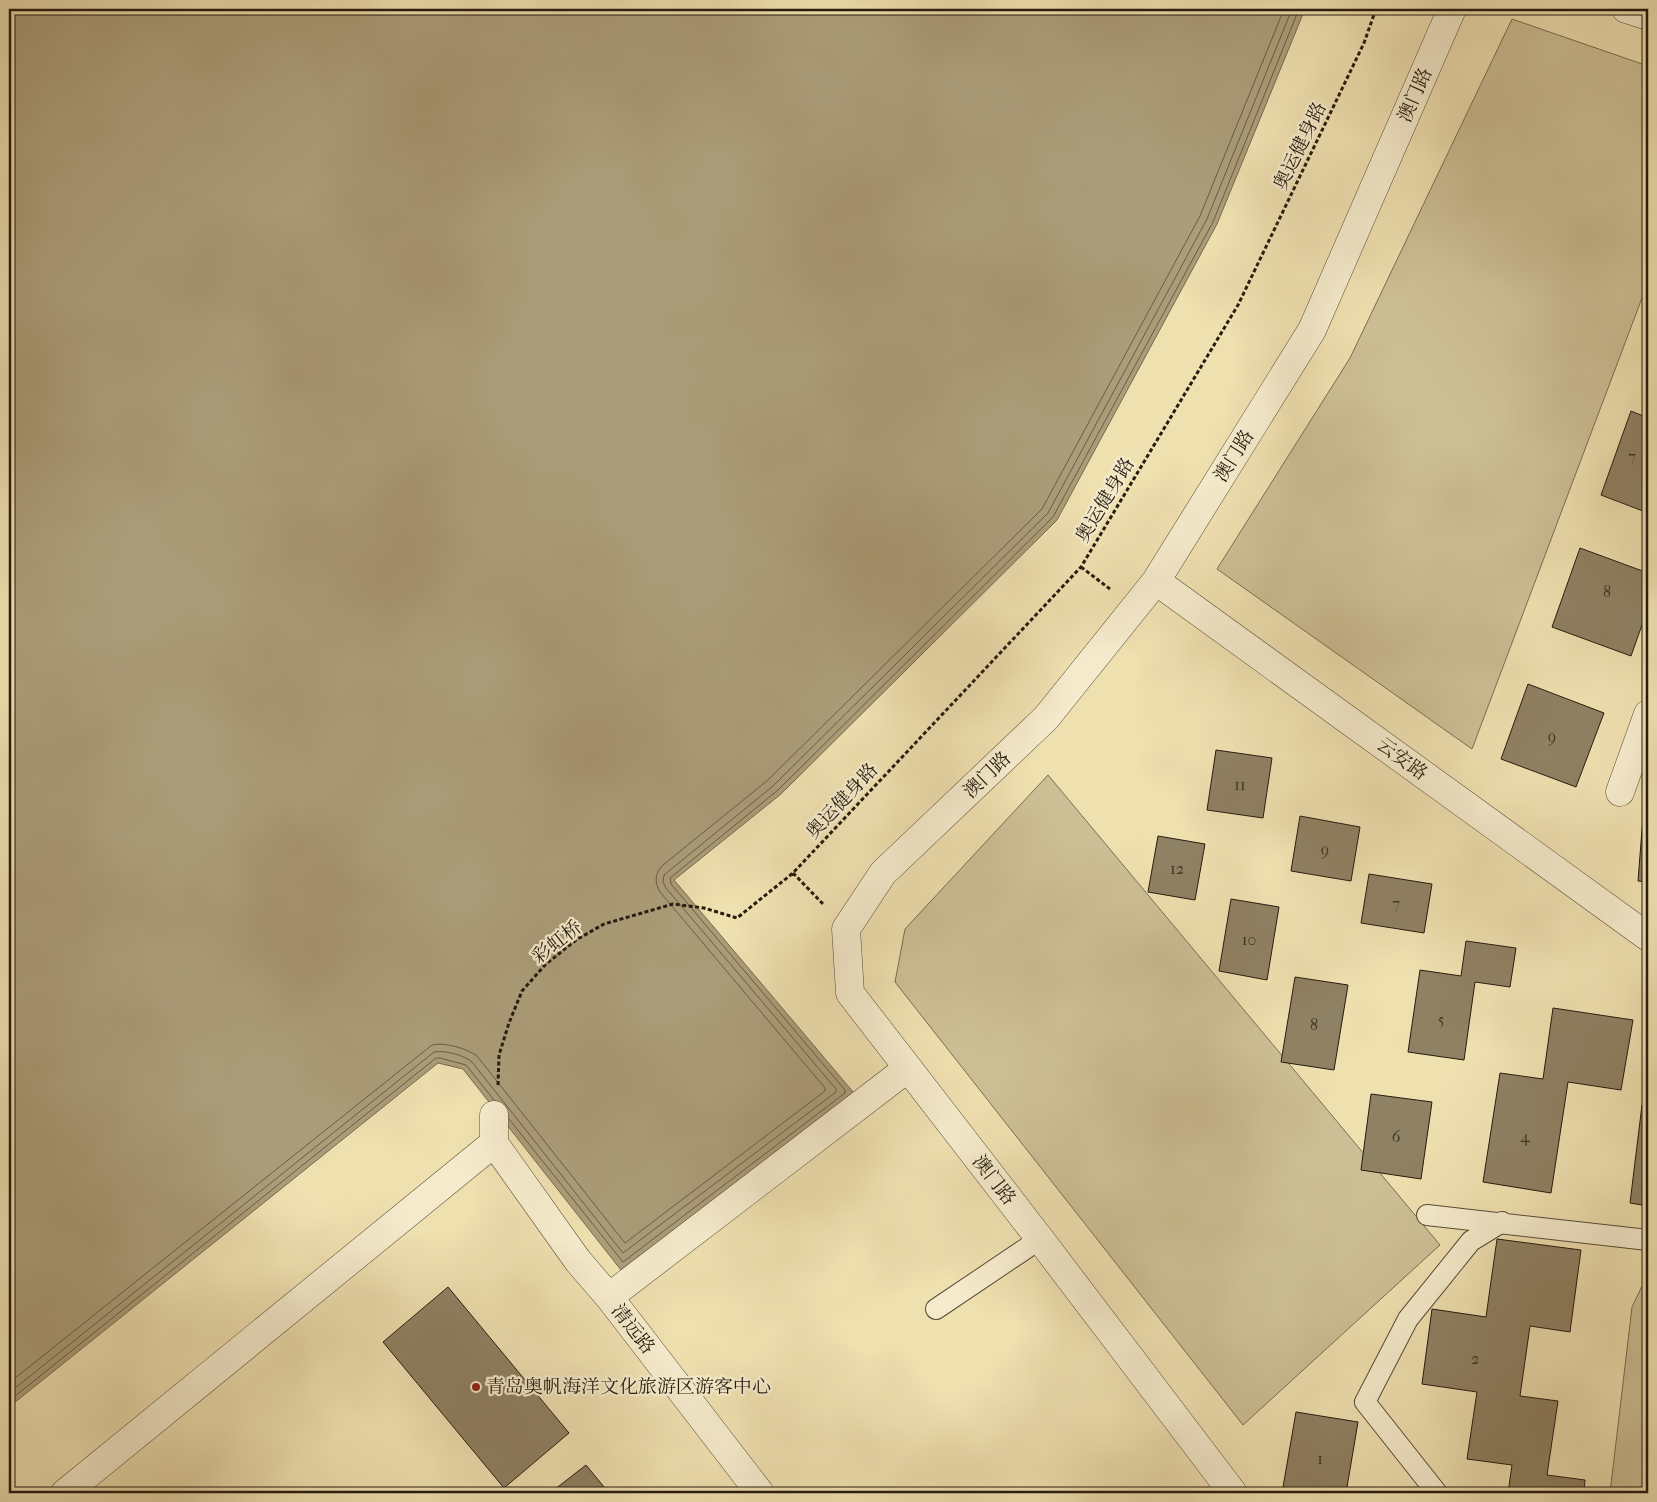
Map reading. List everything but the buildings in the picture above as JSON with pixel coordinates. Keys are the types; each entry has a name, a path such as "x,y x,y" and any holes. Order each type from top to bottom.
{"street":[{"name":"澳门路","path":"1233,1493 1040,1239 850,994 846,929 883,873 1046,718 1156,581 1312,330 1452,9"},
{"path":"1626,9 1648,16"},
{"name":"云安路","path":"1156,581 1648,937"},
{"path":"1620,792 1648,714"},
{"path":"609,1297 908,1068"},
{"path":"65,1493 494,1143 494,1115"},
{"name":"清远路","path":"494,1143 578,1261 609,1297 760,1493"}],"lane":[{"path":"1427,1215 1648,1240"},
{"path":"1437,1493 1365,1402 1408,1319 1471,1241 1502,1222"},
{"path":"936,1309 1040,1239"}],"path":[{"name":"奥运健身路","path":"737,918 793,873 1081,567 1238,305 1364,43 1376,9"},
{"path":"1081,567 1134,608"},
{"path":"793,873 846,929"},
{"name":"彩虹桥","path":"494,1115 499,1055 509,1023 522,991 545,965 576,940 604,924 673,904 704,908 737,918"}],"shaded area":[{"path":"1512,19 1648,66 1648,282 1472,749 1217,569 1350,358"},
{"path":"1048,775 1440,1245 1243,1425 895,982 905,929"},
{"path":"1648,1281 1648,1493 1610,1493 1632,1307 1642,1286"}],"water":[{"path":"9,9 1305,9 1217,224 1057,520 781,794 674,880 854,1093 621,1270 463,1069 438,1063 9,1407"}],"place":[{"name":"青岛奥帆海洋文化旅游区游客中心","path":"476,1387"}]}
